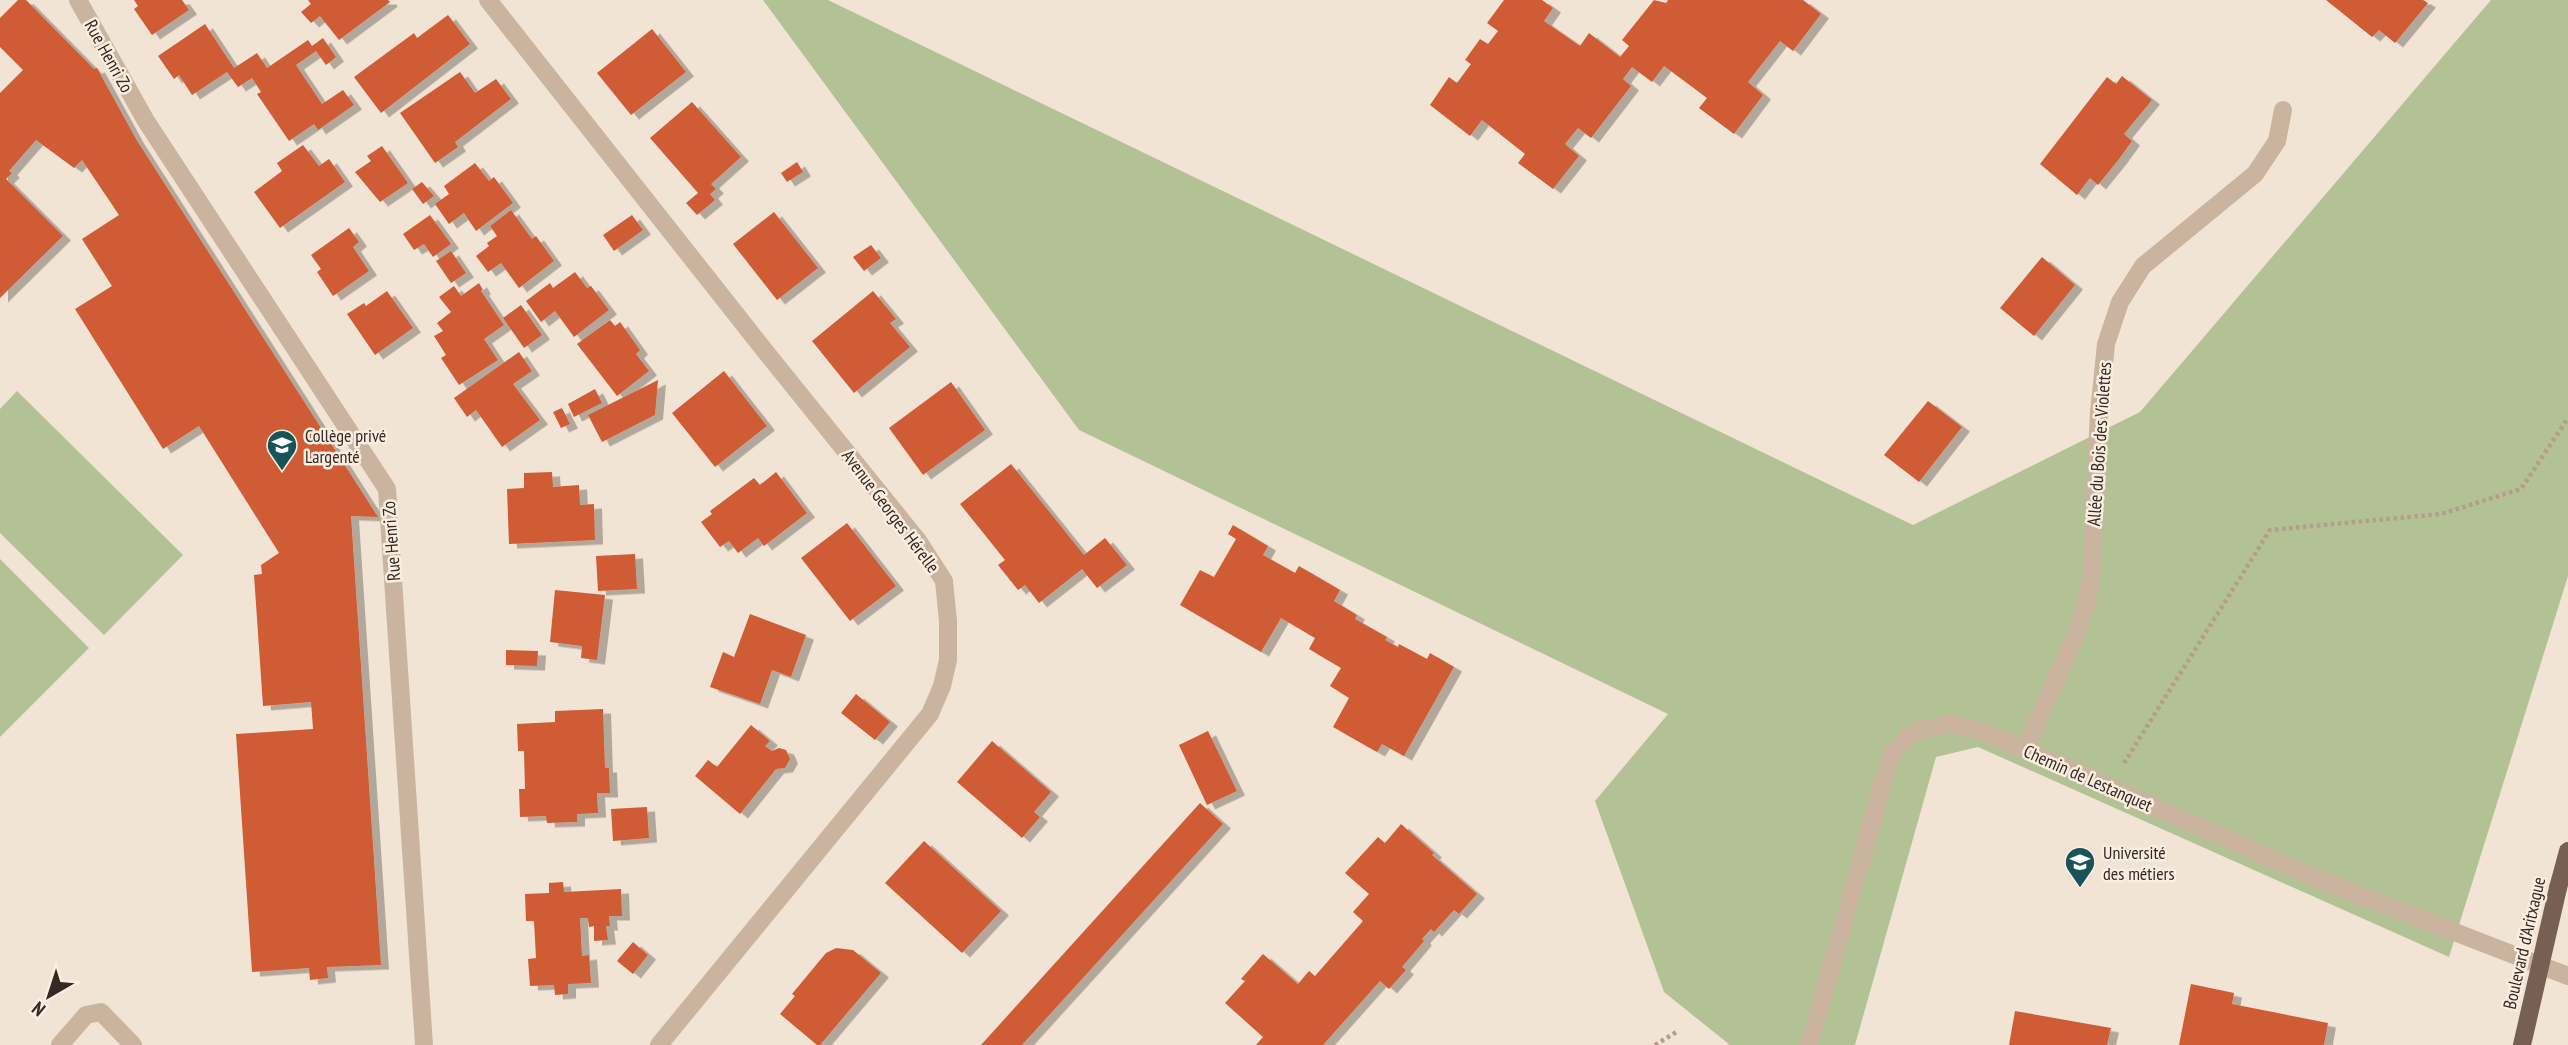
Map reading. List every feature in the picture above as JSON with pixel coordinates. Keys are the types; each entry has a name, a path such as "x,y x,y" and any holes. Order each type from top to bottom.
{"main road":[{"name":"Boulevard d'Aritxague","path":"2522,1045 2568,850"}],"street":[{"name":"Rue Henri Zo","path":"78,0 146,121 387,489 424,1045"},
{"name":"Avenue Georges Hérelle","path":"488,0 919,542 944,581 948,660 942,686 930,714 659,1045"},
{"name":"Allée du Bois des Violettes","path":"2025,749 2078,630 2091,582 2099,413 2106,344 2120,302 2143,266 2255,174 2277,141 2283,110"},
{"name":"Chemin de Lestanquet","path":"1809,1045 1891,755 1914,731 1950,724 1982,731 2323,881 2568,976"},
{"path":"60,1045 86,1014 101,1012 133,1045"}],"path":[{"path":"2108,787 2270,530 2441,514 2521,489 2568,418"},
{"path":"1655,1045 1678,1031"}],"green space":[{"path":"763,0 828,0 1913,525 2140,412 2491,0 2568,0 2568,576 2449,957 1978,747 1936,757 1855,1045 1730,1045 1664,992 1595,801 1668,714 1079,430"},
{"path":"17,391 183,555 104,635 0,533 0,409"},
{"path":"0,559 89,648 0,737"}],"building":[{"path":"18,0 26,0 94,69 97,68 136,139 378,517 351,516 381,965 327,967 328,978 310,980 309,968 252,972 236,734 313,729 311,702 263,706 254,575 262,574 261,565 279,553 199,426 163,449 75,309 112,286 82,239 119,215 82,160 74,168 36,140 9,171 12,173 6,179 63,236 0,298 0,93 23,70 0,47 0,18"},
{"path":"134,0 182,0 189,10 152,35 134,9 138,6"},
{"path":"308,0 390,2 339,40 320,16 311,23 301,12 311,4"},
{"path":"1504,0 1542,0 1553,8 1544,21 1580,46 1589,33 1620,57 1629,46 1622,40 1654,0 1666,3 1668,0 1803,0 1821,14 1793,51 1780,41 1748,82 1763,95 1734,134 1699,108 1707,98 1664,66 1652,82 1632,67 1623,79 1631,86 1591,138 1578,128 1565,144 1579,156 1553,189 1518,163 1525,154 1482,120 1470,136 1430,105 1449,77 1457,83 1471,64 1465,60 1480,39 1488,44 1498,31 1487,23"},
{"path":"2326,0 2423,0 2428,3 2395,43 2379,30 2372,37"},
{"path":"448,15 470,44 381,113 354,77 414,33 417,38"},
{"path":"205,24 234,68 257,53 267,68 308,40 312,46 323,38 336,57 326,65 316,51 296,65 322,104 343,90 354,105 318,130 314,124 289,141 257,94 261,92 252,78 238,87 227,72 192,95 179,75 174,79 158,56"},
{"path":"652,29 686,72 631,115 597,73"},
{"path":"460,72 475,93 496,79 511,99 455,142 458,147 435,163 400,113"},
{"path":"2122,76 2152,100 2124,134 2132,141 2119,159 2098,185 2090,178 2077,195 2040,164 2107,77 2116,84"},
{"path":"692,102 741,157 711,184 716,189 710,194 715,200 697,215 686,203 698,193 650,138"},
{"path":"303,145 319,166 329,159 345,182 280,228 254,192 282,171 277,163"},
{"path":"382,146 408,183 380,202 355,172 371,161 367,156"},
{"path":"797,162 803,172 787,182 781,173"},
{"path":"475,163 489,181 494,177 513,203 476,231 464,213 449,224 435,204 449,194 444,186"},
{"path":"422,182 434,196 423,204 412,189"},
{"path":"511,210 532,239 536,236 554,261 519,288 501,263 488,272 476,256 497,236 490,226"},
{"path":"774,212 818,268 777,300 733,244"},
{"path":"430,215 451,244 433,257 424,244 414,250 403,234"},
{"path":"632,215 643,230 614,251 603,235"},
{"path":"349,228 359,242 353,247 369,271 333,296 317,272 321,269 311,255"},
{"path":"871,245 881,258 864,271 853,257"},
{"path":"451,251 466,273 451,283 436,261"},
{"path":"2042,257 2075,285 2034,336 2000,308"},
{"path":"575,272 587,288 591,286 609,310 574,337 555,311 541,322 526,301 550,283 553,288"},
{"path":"479,283 483,290 481,291 504,325 484,339 498,360 459,385 441,358 446,355 434,336 443,331 437,323 451,312 439,297 454,286 461,296"},
{"path":"387,291 413,328 375,355 347,314 364,303 366,306"},
{"path":"873,291 896,319 890,323 910,347 854,393 812,341"},
{"path":"521,305 542,335 524,348 503,318"},
{"path":"610,320 615,326 620,322 640,350 636,354 649,371 617,396 577,344"},
{"path":"519,352 532,371 513,384 540,420 502,447 476,410 467,417 454,398"},
{"path":"724,371 767,426 715,467 672,413"},
{"path":"658,380 655,415 602,442 588,415"},
{"path":"951,382 985,430 923,475 889,428"},
{"path":"595,389 602,403 574,417 568,404"},
{"path":"1928,401 1962,427 1919,482 1884,455"},
{"path":"562,408 570,424 561,428 553,412"},
{"path":"1011,464 1084,555 1105,538 1127,565 1097,588 1082,569 1039,603 1025,585 1018,590 998,565 1005,560 960,504"},
{"path":"552,472 553,487 579,485 580,505 594,504 595,540 509,544 507,489 524,488 524,473"},
{"path":"776,472 807,513 764,546 758,538 738,553 729,541 720,547 701,522 712,514 710,511 754,478 760,485"},
{"path":"847,523 896,586 850,621 801,558"},
{"path":"1233,525 1268,546 1263,555 1295,573 1299,566 1340,590 1334,601 1357,615 1355,619 1387,637 1385,640 1398,647 1399,644 1427,659 1430,653 1454,667 1404,756 1382,744 1377,752 1333,727 1349,698 1330,686 1341,668 1309,649 1315,638 1281,618 1261,652 1180,605 1200,570 1214,577 1236,539 1228,534"},
{"path":"635,554 637,589 598,591 596,556"},
{"path":"555,590 605,595 597,660 581,658 582,646 550,642"},
{"path":"750,614 806,635 791,677 772,670 760,704 710,687 723,652 734,657"},
{"path":"506,650 538,651 537,666 506,665"},
{"path":"856,694 890,722 875,740 841,713"},
{"path":"603,709 605,768 609,768 610,793 597,793 598,813 577,814 577,822 547,823 546,816 520,817 519,789 525,789 524,751 518,751 517,724 555,722 555,711"},
{"path":"751,725 770,741 765,746 772,751 779,748 786,750 790,759 785,768 776,769 740,814 695,776 708,760 717,767"},
{"path":"1208,731 1237,791 1207,805 1179,745"},
{"path":"992,741 1051,792 1034,812 1040,817 1022,838 957,782"},
{"path":"1200,803 1223,824 1022,1045 981,1045"},
{"path":"647,807 649,838 613,841 611,809"},
{"path":"1401,824 1477,894 1459,914 1454,910 1434,932 1431,929 1402,967 1406,970 1389,989 1380,981 1323,1045 1256,1045 1263,1037 1225,1003 1245,981 1241,979 1263,954 1298,984 1309,971 1315,976 1363,921 1353,912 1369,894 1345,873 1378,837 1385,843"},
{"path":"924,841 1001,911 962,953 885,883"},
{"path":"563,882 564,892 621,889 622,916 609,916 610,926 606,926 608,940 594,941 594,926 589,927 588,918 580,918 582,956 589,955 591,983 568,984 568,994 555,995 554,985 530,986 528,959 536,958 534,921 526,921 525,894 549,893 549,883"},
{"path":"633,942 648,955 633,974 617,961"},
{"path":"836,948 853,950 881,973 820,1045 817,1045 780,1014 795,996 792,994 826,953"},
{"path":"2191,984 2234,993 2232,1004 2328,1023 2324,1045 2179,1045"},
{"path":"2015,1011 2111,1028 2107,1045 2009,1045"}],"place":[{"name":"Collège privé Largenté","path":"282,472"},
{"name":"Université des métiers","path":"2080,889"}]}
